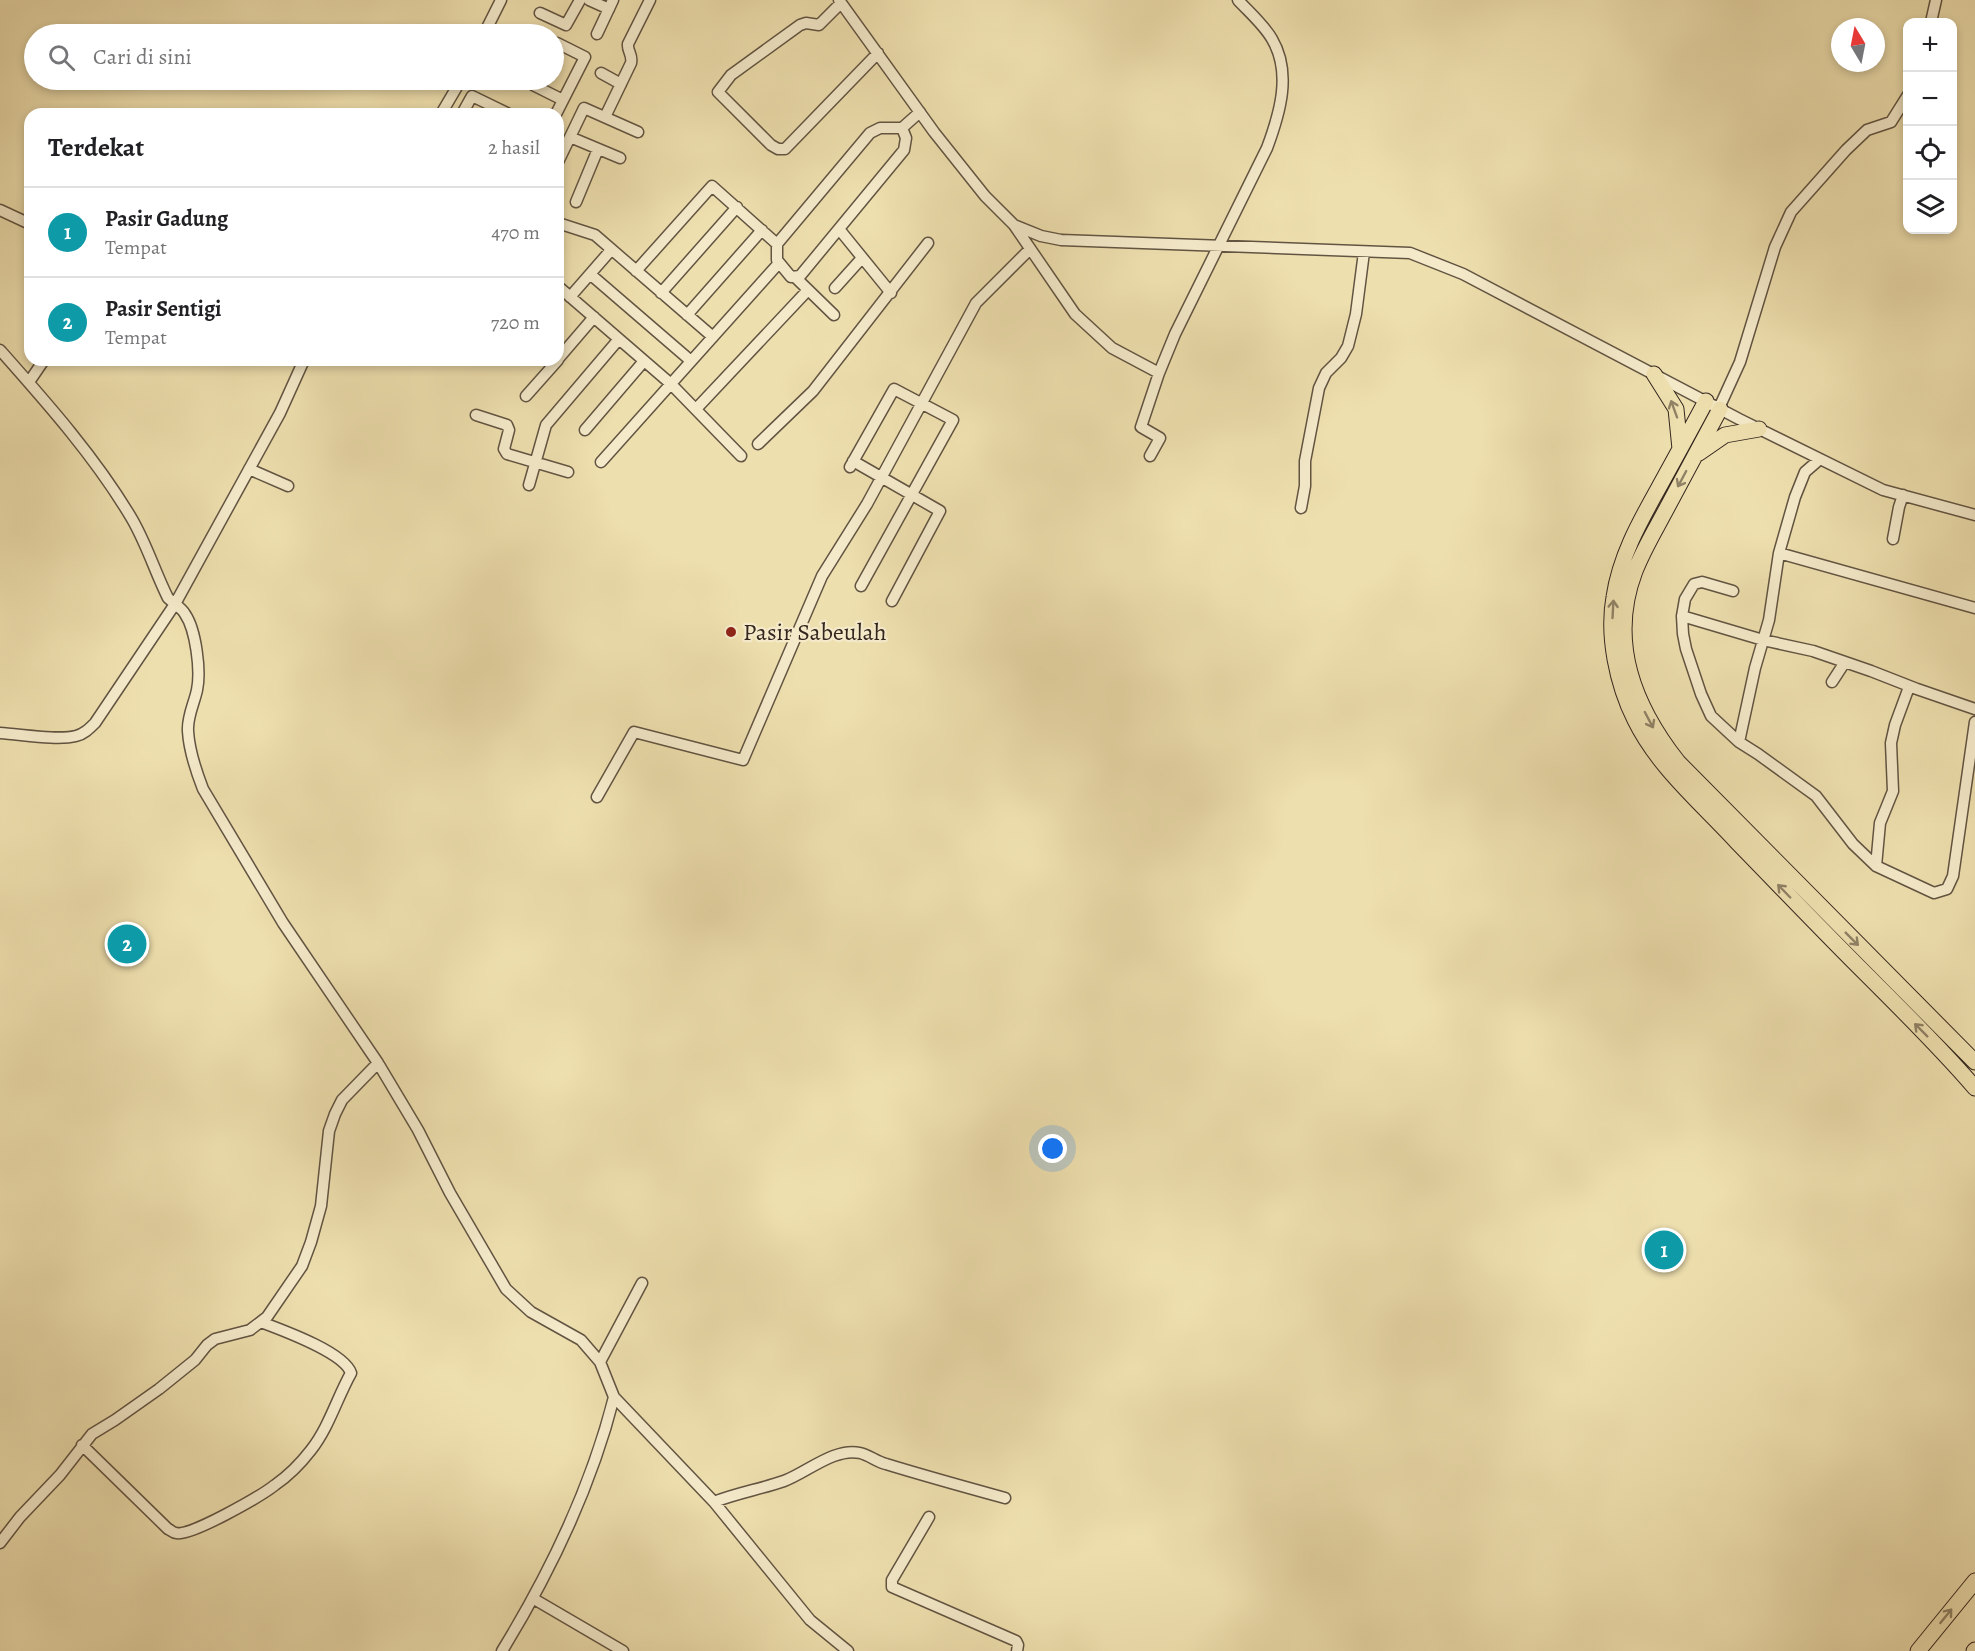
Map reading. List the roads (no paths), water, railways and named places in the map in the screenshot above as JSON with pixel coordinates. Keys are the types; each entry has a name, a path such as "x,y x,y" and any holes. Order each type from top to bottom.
{"highway":[{"path":"1654,374 1676,409 1680,450"},
{"path":"1715,406 1680,450 1630,539 1613,597 1612,630 1616,661 1634,720 1669,770 1806,914 1954,1052 1975,1088"},
{"path":"1715,406 1695,455 1635,572 1627,601 1624,632 1634,689 1658,737 1678,762 1954,1052 1975,1083"},
{"path":"1695,455 1725,435 1759,429"},
{"path":"1954,1052 1975,1061"},
{"path":"1917,1651 1975,1581"}],"street":[{"path":"489,24 501,0"},
{"path":"564,24 566,25 580,0"},
{"path":"589,0 611,5 597,34"},
{"path":"605,117 632,58 627,48 628,44 650,0"},
{"path":"1150,456 1160,438 1142,427 1159,373 1175,334 1267,148 1276,123 1284,84 1279,53 1271,36 1238,0"},
{"path":"1932,18 1936,0"},
{"path":"878,53 785,149 778,149 771,145 718,93 731,75 800,25 806,23 819,25 840,2 978,187 1014,225 1075,314 1112,348 1159,373"},
{"path":"540,13 564,24"},
{"path":"559,108 585,57 564,46"},
{"path":"601,73 621,84"},
{"path":"445,108 455,90"},
{"path":"543,90 563,100"},
{"path":"465,108 472,96 497,108"},
{"path":"1715,406 1740,362 1782,226 1791,212 1853,144 1867,130 1891,122 1903,103"},
{"path":"564,150 584,108 638,132"},
{"path":"834,315 796,278 791,277 779,263 776,256 777,244 870,133 880,128 902,128 920,112"},
{"path":"796,278 904,150 906,138 902,128"},
{"path":"570,137 620,158"},
{"path":"576,202 598,149"},
{"path":"636,271 712,186 777,244"},
{"path":"661,293 737,207"},
{"path":"0,210 24,221"},
{"path":"564,225 595,235 713,337"},
{"path":"1014,225 1041,236 1060,240 1410,254 1463,274 1759,429 1883,490 1975,515"},
{"path":"839,229 891,293"},
{"path":"687,315 762,230"},
{"path":"759,444 813,390 928,243"},
{"path":"597,797 634,732 743,760 822,576 882,478 976,303 1030,249"},
{"path":"570,297 611,250"},
{"path":"1301,508 1305,486 1305,461 1319,388 1326,373 1341,358 1348,346 1356,314 1364,252"},
{"path":"835,288 862,258"},
{"path":"602,462 779,263"},
{"path":"590,274 691,361"},
{"path":"696,409 808,290"},
{"path":"564,292 671,384 741,456"},
{"path":"564,353 594,318"},
{"path":"529,485 546,425 619,339"},
{"path":"0,350 46,401 96,468 130,517 150,553 168,598 185,613 196,650 198,671 197,690 188,720 188,732 198,778 203,789 283,923 378,1063 506,1289 531,1312 581,1340 600,1362 614,1397 714,1502 810,1620 848,1651"},
{"path":"585,430 644,361"},
{"path":"29,382 40,366"},
{"path":"0,733 77,736 87,731 95,723 176,604 280,413 301,366"},
{"path":"526,396 553,366"},
{"path":"861,586 912,495 953,420 894,389 851,464 882,478 912,495 940,511 892,601"},
{"path":"476,415 506,423 509,430 504,449 507,454 568,472"},
{"path":"1739,742 1750,688 1769,620 1779,553 1800,481 1805,472 1820,459"},
{"path":"249,469 288,486"},
{"path":"1893,539 1903,495"},
{"path":"1779,553 1871,581 1975,608"},
{"path":"1733,591 1702,582 1696,583 1685,598 1682,616 1686,649 1706,707 1718,724 1739,742 1816,796 1853,844 1876,866 1930,892 1939,893 1947,889 1953,876 1975,722"},
{"path":"1682,616 1763,640 1813,651 1975,709"},
{"path":"1832,682 1845,662"},
{"path":"1876,866 1880,823 1893,791 1891,743 1894,725 1909,687"},
{"path":"0,1543 20,1516 60,1475 92,1434 159,1389 195,1360 215,1339 242,1333 267,1317 302,1266 311,1242 321,1206 329,1131 334,1114 342,1100 378,1063"},
{"path":"600,1362 642,1283"},
{"path":"82,1445 160,1522 177,1534 202,1526 274,1486 312,1449 333,1413 351,1373 343,1361 308,1341 261,1322"},
{"path":"502,1651 534,1599 584,1494 614,1397"},
{"path":"714,1502 788,1479 840,1454 860,1452 882,1463 1005,1498"},
{"path":"929,1517 892,1580 892,1587 1016,1641 1017,1651"},
{"path":"534,1599 623,1651"}],"place":[{"name":"Pasir Sabeulah","path":"731,632"},
{"name":"Pasir Sentigi","path":"127,944"},
{"name":"Pasir Gadung","path":"1664,1250"}]}
